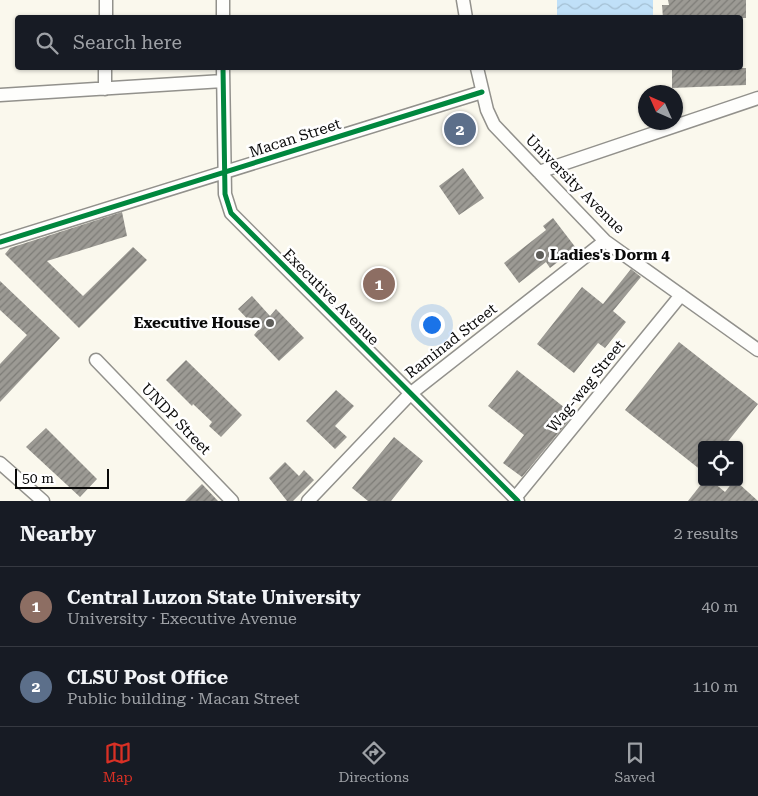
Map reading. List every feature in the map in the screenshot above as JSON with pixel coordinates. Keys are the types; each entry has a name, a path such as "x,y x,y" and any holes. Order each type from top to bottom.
{"street":[{"path":"106,0 106,15"},
{"path":"223,0 223,15"},
{"path":"462,0 465,15"},
{"path":"105,70 105,89"},
{"name":"Executive Avenue","path":"223,70 224,173 226,202 231,213 516,499"},
{"name":"University Avenue","path":"477,70 482,92 494,125 605,241 758,350"},
{"path":"0,95 223,81"},
{"name":"Macan Street","path":"0,242 482,92"},
{"path":"538,172 758,98"},
{"name":"Raminad Street","path":"308,501 410,394 605,241"},
{"name":"Wag-wag Street","path":"516,499 681,295"},
{"name":"UNDP Street","path":"96,360 232,501"},
{"path":"0,463 43,501"}],"water":[{"path":"557,0 653,0 653,15 557,15"}],"building":[{"path":"668,0 746,0 746,18 743,18 743,15 663,15 662,5 669,5"},
{"path":"743,68 746,68 746,85 683,88 683,85 672,85 672,70 743,70"},
{"path":"463,168 484,198 459,215 439,186"},
{"path":"122,212 127,236 47,261 83,296 133,247 147,260 79,328 5,254 10,248"},
{"name":"Ladies's Dorm 4","path":"553,218 576,248 550,268 546,262 519,283 504,263 546,230 543,226"},
{"path":"631,269 641,277 613,311 626,322 605,348 598,343 574,373 537,344 582,287 603,304"},
{"path":"0,281 60,338 0,402 0,364 27,335 0,310"},
{"name":"Executive House","path":"252,296 270,316 276,309 304,338 279,361 254,335 258,330 238,309"},
{"path":"679,342 758,404 728,441 698,441 698,468 625,410"},
{"path":"186,360 242,415 221,437 209,426 212,422 193,404 192,406 166,380"},
{"path":"517,370 565,408 560,414 568,421 522,477 503,463 524,435 488,406"},
{"path":"336,390 354,406 335,426 347,437 335,449 306,421"},
{"path":"46,428 97,479 80,497 26,447"},
{"path":"394,437 423,461 391,501 368,501 352,488"},
{"path":"285,462 299,476 304,470 314,480 293,501 287,501 269,478"},
{"path":"202,484 218,501 185,501"},
{"path":"700,486 718,486 725,492 730,486 741,486 758,501 688,501"}],"cycle path":[{"path":"223,70 225,194 231,213 518,501"},
{"path":"0,242 482,92"}],"place":[{"name":"CLSU Post Office","path":"460,129"},
{"name":"Ladies's Dorm 4","path":"540,255"},
{"name":"Central Luzon State University","path":"379,284"},
{"name":"Executive House","path":"270,323"}]}
